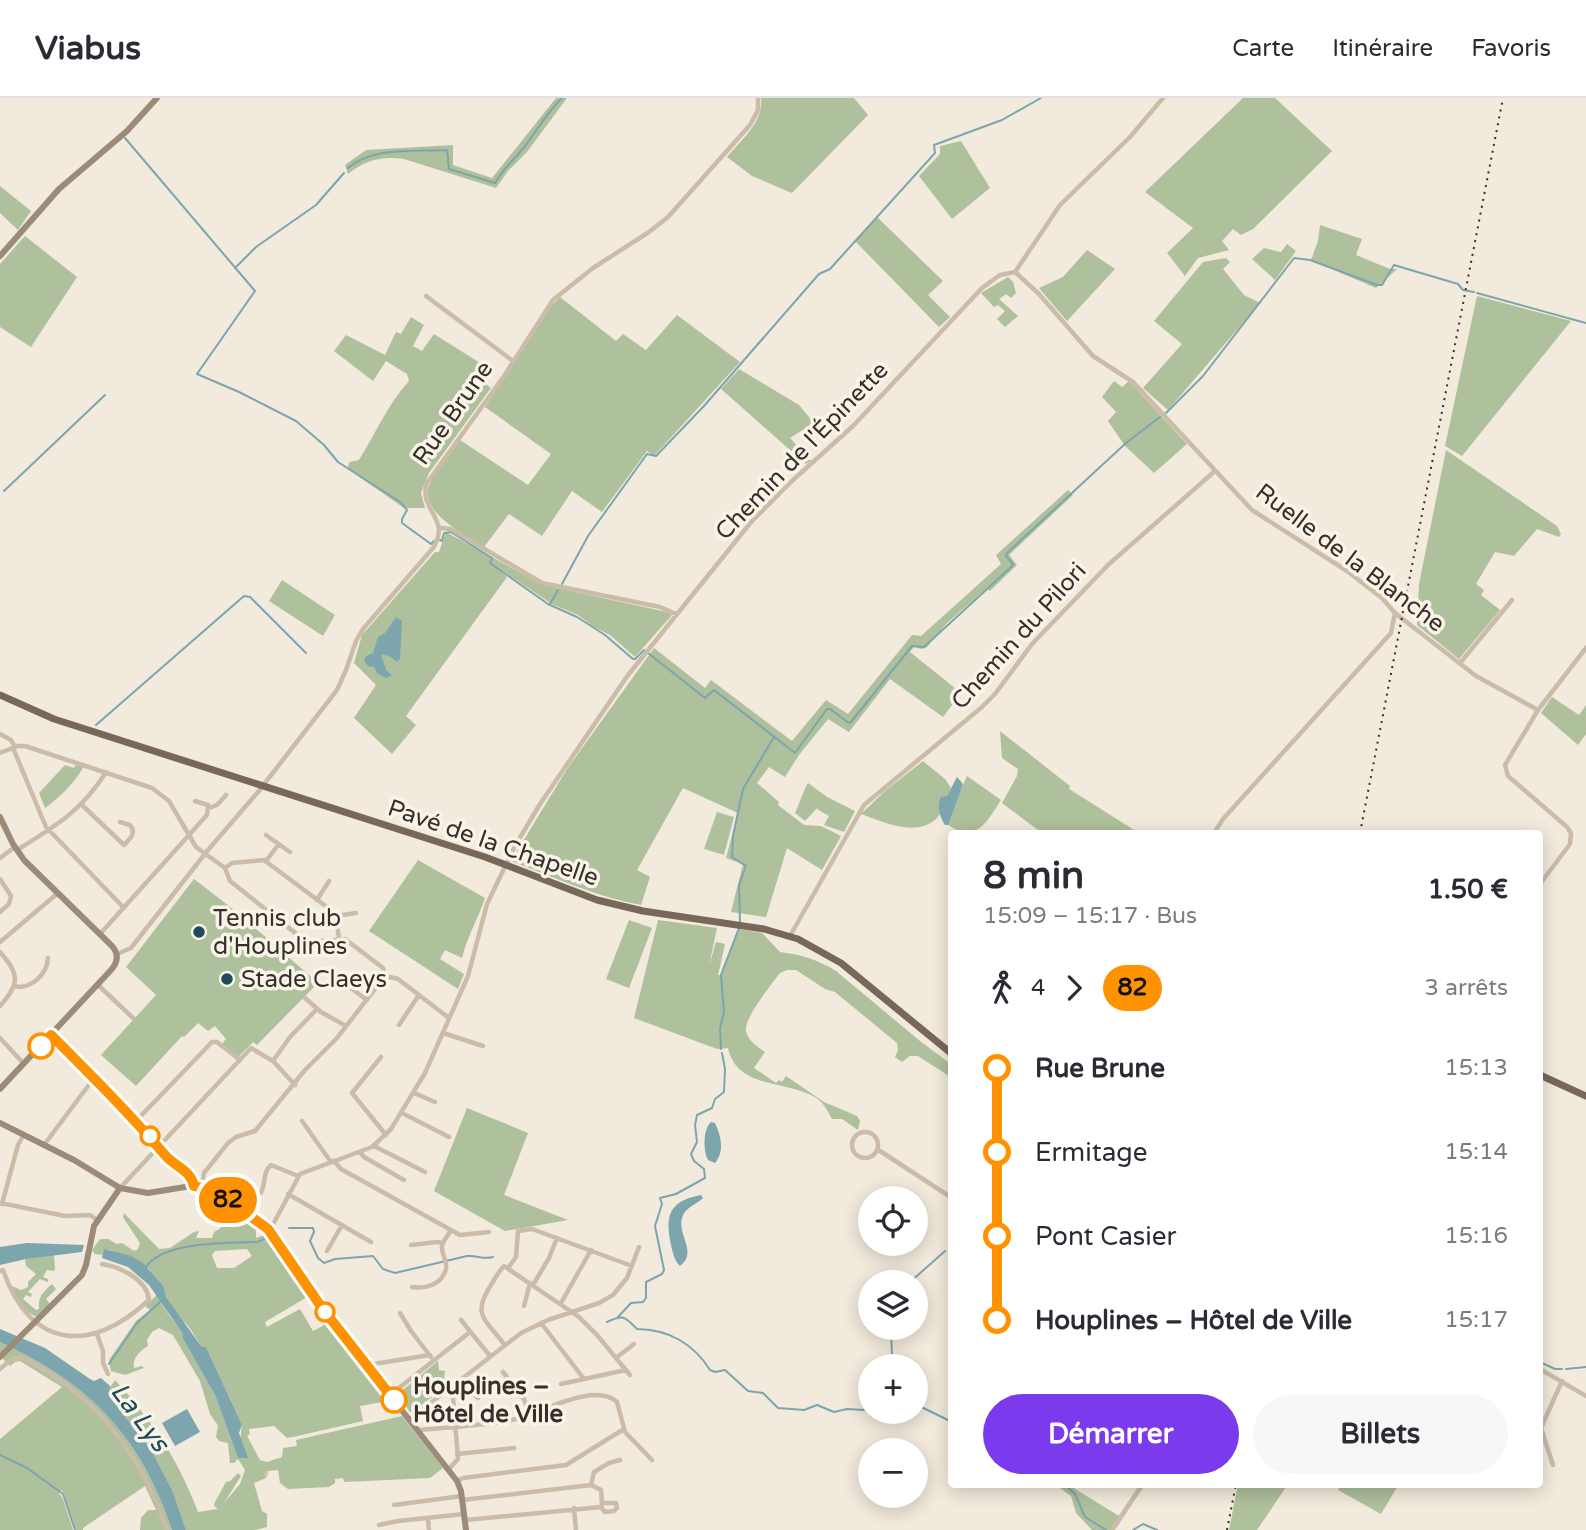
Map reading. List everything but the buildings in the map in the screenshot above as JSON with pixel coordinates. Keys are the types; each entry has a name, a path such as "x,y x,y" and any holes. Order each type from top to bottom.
{"main road":[{"path":"0,256 56,192 135,123 158,98"},
{"name":"Pavé de la Chapelle","path":"0,695 54,719 506,865 616,906 764,929 790,936 811,944 833,958 948,1051"},
{"path":"0,817 16,848 117,954 114,967 0,1089"},
{"path":"51,1035 136,1121 171,1161 190,1174 194,1186"},
{"path":"1543,1076 1586,1096"},
{"path":"0,1123 72,1158 120,1188 150,1193 194,1186 205,1187 270,1230 322,1308 457,1481 466,1530"},
{"path":"2,1355 82,1275 93,1229 120,1188"}],"street":[{"name":"Rue Brune","path":"440,528 426,501 427,483 513,361 547,307 562,291 649,232 681,204 750,125 757,113 758,98"},
{"path":"1015,272 1060,205 1130,137 1163,98"},
{"name":"Ruelle de la Blanche","path":"1015,272 1040,294 1093,356 1126,376 1252,510 1347,571 1382,598 1395,613 1493,686 1538,710"},
{"name":"Chemin de l'Épinette","path":"298,1176 374,1146 402,1113 443,1033 471,969 487,904 526,826 646,650 759,514 848,431 982,288 996,277 1015,272"},
{"path":"426,296 513,361"},
{"name":"Chemin du Pilori","path":"790,936 864,805 982,707 995,694 1032,644 1117,556 1215,471"},
{"path":"117,954 131,948 337,690 358,636 427,557 438,540 440,528 451,529 542,583 660,607 676,614"},
{"path":"1461,663 1512,600"},
{"path":"1216,830 1391,633 1395,613"},
{"path":"1543,880 1570,844 1572,833 1510,778 1505,767 1538,710 1586,648"},
{"path":"0,734 11,740 50,831 124,908"},
{"path":"0,753 25,746 147,785 161,793 171,804 197,849 225,868 230,881 304,940 346,940 383,968 385,976"},
{"path":"0,859 50,831 82,805 106,772"},
{"path":"209,808 217,805 226,795"},
{"path":"195,801 206,804 209,808"},
{"path":"82,805 124,845 132,836 133,830 131,825 120,821"},
{"path":"100,934 207,815 209,808"},
{"path":"266,835 290,852"},
{"path":"266,861 278,845"},
{"path":"225,868 233,862 260,859 266,861 336,916 339,938"},
{"path":"0,879 11,896 9,904 0,912"},
{"path":"317,900 330,881"},
{"path":"0,942 58,893"},
{"path":"336,916 356,913"},
{"path":"0,953 15,970 14,986 0,1006"},
{"path":"14,986 29,986 45,971 48,958"},
{"path":"385,976 396,978 449,1018"},
{"path":"205,1187 203,1174 229,1143 254,1132 346,1027 385,976"},
{"path":"336,977 367,1000"},
{"path":"98,985 133,1018"},
{"path":"399,1025 419,995"},
{"path":"305,998 346,1027"},
{"path":"273,1061 317,1009"},
{"path":"443,1033 483,1046"},
{"path":"0,1039 24,1064"},
{"path":"136,1121 212,1042 218,1043 240,1060"},
{"path":"120,1188 253,1048 273,1061 295,1085"},
{"path":"381,1057 352,1094 386,1135"},
{"path":"44,1146 94,1078"},
{"path":"414,1093 435,1102"},
{"path":"402,1113 449,1137"},
{"path":"302,1121 333,1162 341,1168 464,1236 489,1233"},
{"path":"877,1149 871,1156 863,1157 854,1150 853,1142 858,1134 868,1132 875,1136 877,1149 948,1195"},
{"path":"23,1136 1,1204 65,1216 90,1215 97,1220"},
{"path":"374,1146 425,1172"},
{"path":"360,1152 404,1180"},
{"path":"261,1193 265,1172 271,1165 298,1176 270,1230"},
{"path":"288,1194 371,1242"},
{"path":"327,1251 342,1225"},
{"path":"504,1344 483,1317 480,1306 483,1297 505,1267 516,1257 518,1231 534,1229 632,1266"},
{"path":"412,1287 425,1288 435,1283 445,1271 443,1243 451,1230"},
{"path":"524,1306 532,1284 549,1258 557,1238"},
{"path":"411,1245 443,1243"},
{"path":"410,1419 504,1344 541,1323 613,1295 625,1282 639,1247"},
{"path":"561,1303 591,1250"},
{"path":"0,1271 3,1270 16,1301 33,1325 68,1336 97,1334 122,1322 150,1297 127,1271 102,1264"},
{"path":"505,1267 561,1303 594,1331 630,1375"},
{"path":"400,1313 434,1360"},
{"path":"461,1320 489,1356"},
{"path":"541,1323 584,1379"},
{"path":"390,1395 470,1332"},
{"path":"97,1334 108,1374"},
{"path":"616,1358 634,1344"},
{"path":"367,1365 430,1355"},
{"path":"0,1369 13,1359 23,1358 71,1389 102,1417 136,1462 154,1495 167,1530"},
{"path":"561,1384 626,1370"},
{"path":"1543,1371 1586,1396"},
{"path":"503,1372 522,1396 530,1414"},
{"path":"1543,1424 1562,1381"},
{"path":"457,1382 478,1398"},
{"path":"448,1389 452,1395 457,1454 457,1461 449,1469"},
{"path":"419,1430 507,1421 584,1397 604,1396 615,1401 624,1429 652,1460"},
{"path":"457,1481 566,1465 624,1429"},
{"path":"1543,1434 1553,1465"},
{"path":"457,1454 514,1448"},
{"path":"590,1485 594,1472 620,1460"},
{"path":"379,1525 602,1505 600,1489 590,1485 394,1505"},
{"path":"1112,1530 1140,1488"},
{"path":"572,1508 576,1530"},
{"path":"428,1519 429,1530"},
{"path":"413,1520 414,1530"}],"green space":[{"path":"556,98 567,98 496,188 396,158 368,162 348,174 345,165 366,150 453,145 453,165 492,178"},
{"path":"761,98 854,98 868,115 792,193 752,176 727,157 755,123 761,107"},
{"path":"1243,98 1275,98 1332,151 1253,229 1241,235 1233,229 1222,241 1229,250 1198,258 1185,276 1167,253 1193,228 1145,192"},
{"path":"961,141 990,188 952,219 919,176 940,154 940,146"},
{"path":"0,186 31,211 18,230 0,213"},
{"path":"877,217 943,281 928,295 950,317 939,327 855,241"},
{"path":"1320,225 1362,239 1356,255 1390,269 1397,269 1376,288 1311,260"},
{"path":"25,236 77,277 31,347 0,327 0,264"},
{"path":"1287,244 1296,251 1275,280 1252,259 1264,248 1281,252"},
{"path":"1087,250 1115,269 1067,321 1039,288 1063,277"},
{"path":"1226,258 1230,262 1223,269 1244,295 1260,303 1168,410 1143,388 1182,344 1154,321 1203,262"},
{"path":"1008,277 1013,282 1016,293 1011,298 1006,294 999,299 1018,316 1005,327 997,319 1005,311 998,305 994,307 981,293"},
{"path":"1477,296 1571,321 1462,456 1445,446"},
{"path":"560,297 616,341 623,334 646,350 677,315 740,362 654,456 647,451 602,512 572,491 542,536 509,514 484,547 456,530 438,514 428,496 429,486 460,440 528,485 551,454 485,407 549,308"},
{"path":"411,317 424,325 413,346 422,351 434,334 480,363 473,374 491,388 429,473 421,493 425,508 404,508 348,469 349,462 359,460 388,409 409,381 407,374 386,361 373,381 334,351 346,335 385,355 396,332 401,334"},
{"path":"739,369 799,405 814,423 790,438 811,461 806,464 721,389"},
{"path":"1114,381 1122,387 1129,381 1187,444 1154,473 1125,446 1108,421 1116,412 1102,397"},
{"path":"1446,450 1557,526 1561,534 1559,537 1537,529 1514,556 1495,552 1476,584 1484,590 1481,595 1500,610 1459,659 1417,625 1419,584"},
{"path":"1068,490 1073,495 1009,555 1017,565 990,591 987,588 947,623 927,647 914,647 910,652 961,693 943,717 890,679 849,732 828,719 785,777 769,767 757,783 779,802 778,805 804,825 821,826 841,836 822,870 787,848 766,917 731,912 743,864 726,858 738,813 683,788 637,870 650,877 641,905 591,892 511,861 567,769 654,648 705,688 711,680 792,741 826,700 848,714 912,635 921,636 1001,564 996,555"},
{"path":"446,532 543,585 672,615 635,657 610,635 578,615 552,604 497,567 507,577 406,716 416,725 392,754 354,718 376,685 354,663 362,635 435,552 439,552"},
{"path":"282,580 335,615 323,636 269,601"},
{"path":"1552,697 1579,715 1586,705 1586,734 1578,745 1541,713"},
{"path":"1000,731 1070,786 1069,789 1134,830 1038,830 1002,803 1018,769 1002,758"},
{"path":"923,761 945,779 951,788 937,818 929,824 910,828 861,814 885,791"},
{"path":"76,764 84,766 62,794 45,808 39,793 65,765 74,768"},
{"path":"967,776 1001,800 991,816 975,830 958,830 948,825 948,819"},
{"path":"808,783 827,797 855,811 844,832 824,825 829,816 817,809 818,807 805,821 795,813"},
{"path":"717,812 734,817 724,855 704,849"},
{"path":"418,860 485,898 462,958 445,950 440,959 464,974 458,989 369,931"},
{"path":"194,879 238,913 318,983 257,1045 253,1042 238,1057 222,1044 226,1039 215,1026 208,1031 198,1023 182,1036 136,1086 101,1055 156,995 126,967"},
{"path":"629,920 652,928 629,988 606,979"},
{"path":"658,920 717,928 709,966 716,942 725,944 718,975 739,929 762,933 780,952 809,958 836,971 948,1062 948,1075 918,1056 910,1056 902,1062 895,1057 897,1043 835,992 825,989 796,970 780,973 749,1018 747,1035 765,1052 754,1068 776,1083 779,1080 782,1082 786,1076 824,1102 857,1116 860,1121 858,1130 842,1119 832,1119 815,1097 764,1082 741,1071 728,1048 717,1049 634,1018"},
{"path":"467,1108 528,1133 504,1195 568,1220 505,1231 434,1191"},
{"path":"221,1199 256,1227 256,1238 267,1234 296,1276 300,1287 309,1296 265,1322 267,1327 300,1309 313,1331 328,1323 388,1397 382,1402 360,1406 363,1421 287,1438 274,1426 249,1429 250,1434 247,1436 260,1460 267,1462 282,1457 283,1448 297,1446 296,1440 402,1416 443,1468 430,1478 344,1482 343,1478 335,1479 335,1483 329,1487 288,1489 280,1483 278,1470 268,1471 267,1478 265,1469 266,1478 254,1483 262,1511 267,1514 267,1527 255,1530 186,1530 173,1492 152,1451 109,1396 108,1390 115,1380 163,1442 182,1475 198,1512 218,1509 214,1506 215,1502 226,1482 238,1473 241,1476 224,1503 240,1484 245,1470 238,1459 230,1463 228,1443 219,1441 216,1437 218,1426 210,1414 200,1381 173,1335 159,1328 152,1332 147,1340 148,1346 134,1361 134,1368 144,1368 125,1375 111,1371 109,1360 136,1321 150,1310 145,1306 158,1294 183,1334 182,1337 215,1395 238,1458 242,1425 206,1347 201,1346 176,1313 149,1269 110,1250 104,1250 103,1255 95,1254 92,1250 100,1239 122,1243 134,1251 138,1249 140,1243 123,1217 124,1213 159,1249 170,1248 194,1232 199,1231 196,1238 212,1238 214,1232 221,1228 212,1213","holes":["247,1249 252,1256 234,1268 217,1268 212,1255 215,1251"]},
{"path":"54,1255 54,1271 47,1270 43,1277 48,1279 48,1282 40,1279 28,1292 32,1294 31,1297 26,1295 23,1299 36,1310 39,1309 40,1298 46,1290 52,1284 56,1289 46,1299 50,1304 37,1317 28,1312 12,1286 21,1290 28,1287 28,1282 36,1274 26,1266 25,1259"},
{"path":"0,1342 60,1375 108,1416 145,1467 172,1530 140,1530 141,1518 148,1510 156,1510 145,1486 83,1530 76,1530 62,1490 59,1493 73,1530 0,1530 0,1439 62,1387 20,1361 10,1366 0,1356"},
{"path":"438,1361 439,1370 445,1371 444,1378 453,1380 410,1412 398,1394"},
{"path":"1060,1488 1074,1488 1119,1516 1137,1488 1142,1488 1115,1530 1092,1530 1076,1513 1071,1496"},
{"path":"1237,1488 1285,1488 1257,1530 1229,1530"},
{"path":"1339,1488 1397,1488 1381,1514 1338,1490"}],"water":[{"path":"396,617 402,621 400,659 397,662 381,654 386,670 392,675 386,678 364,661 366,656 373,653 378,637 385,633"},
{"path":"957,777 963,784 948,825 945,825 939,811 940,800 941,797 947,796"},
{"path":"711,1122 715,1123 721,1143 720,1154 715,1163 708,1160 705,1146 706,1130"},
{"path":"701,1195 703,1198 683,1214 681,1224 687,1255 680,1266 671,1245 669,1218 675,1206"},
{"path":"27,1243 84,1245 82,1252 0,1265 0,1247"},
{"path":"104,1249 131,1256 143,1263 163,1286 166,1297 201,1346 206,1347 242,1425 239,1433 248,1458 238,1458 215,1395 182,1337 183,1334 149,1285 128,1267 102,1258"},
{"path":"0,1329 45,1348 90,1379 94,1381 101,1378 110,1386 109,1396 152,1451 173,1492 186,1530 172,1530 145,1467 108,1416 60,1375 0,1342"},
{"path":"187,1409 200,1432 175,1446 162,1423"}],"waterway":[{"path":"348,168 358,161 382,153 447,150 449,169 495,183 562,98"},
{"path":"562,584 588,536 647,454 656,456 704,406 819,274 830,269 935,153 934,145 1002,120 1041,98"},
{"path":"125,138 255,291 197,374 296,421 324,445 338,462 400,502 407,510 402,523 431,544 434,541"},
{"path":"235,268 256,247 316,205 344,173"},
{"path":"1166,413 1203,376 1294,258 1310,260 1377,285 1382,285 1394,265 1458,284 1463,290 1474,292"},
{"path":"1477,293 1586,323"},
{"path":"4,491 105,395"},
{"path":"648,653 705,698 714,690 795,753 827,709 851,722 912,646 924,647 1011,567 1013,564 1006,556 1007,553 1126,443 1160,417"},
{"path":"440,540 442,541 444,533 451,532 492,558 490,563 548,604 577,617 605,635 633,659 644,650"},
{"path":"550,604 558,590"},
{"path":"96,725 244,596 250,597 306,653"},
{"path":"740,922 739,885 746,866 732,857 733,836 743,789 774,737"},
{"path":"721,1049 720,1028 724,1012 721,975 739,928"},
{"path":"618,1317 631,1303 643,1302 646,1298 646,1282 662,1274 664,1270 655,1226 662,1204 660,1198 676,1194 705,1178 704,1169 694,1161 691,1154 697,1142 697,1115 712,1108 715,1099 724,1092 725,1069 722,1053"},
{"path":"289,1228 313,1228 310,1241 318,1258 324,1263 335,1259 373,1256 383,1269 395,1273 467,1256 493,1257"},
{"path":"146,1267 167,1252 181,1248 214,1243 257,1242 267,1238"},
{"path":"924,1270 945,1251"},
{"path":"109,1364 137,1323 161,1301"},
{"path":"607,1322 624,1318 637,1329 670,1335 688,1346 710,1370 725,1370 748,1391 763,1393 778,1408 804,1410 817,1405 834,1412 858,1410"},
{"path":"891,1340 892,1354"},
{"path":"1543,1363 1562,1369"},
{"path":"1566,1369 1586,1367"},
{"path":"928,1410 948,1420"},
{"path":"0,1455 27,1468 63,1494 75,1530"},
{"path":"1068,1488 1075,1494 1085,1517 1106,1530"},
{"path":"1133,1530 1143,1524 1157,1530"}],"railway":[{"path":"1361,830 1503,98"},
{"path":"1227,1530 1235,1488"}],"bus line":[{"name":"82","path":"41,1046 51,1035 130,1114 168,1158 190,1174 194,1186 215,1191 268,1229 322,1308 394,1400"}],"place":[{"name":"Tennis club d'Houplines","path":"199,932"},
{"name":"Stade Claeys","path":"227,979"},
{"name":"Houplines – Hôtel de Ville","path":"394,1400"}],"water label":[{"name":"La Lys","path":"140,1417"}]}
